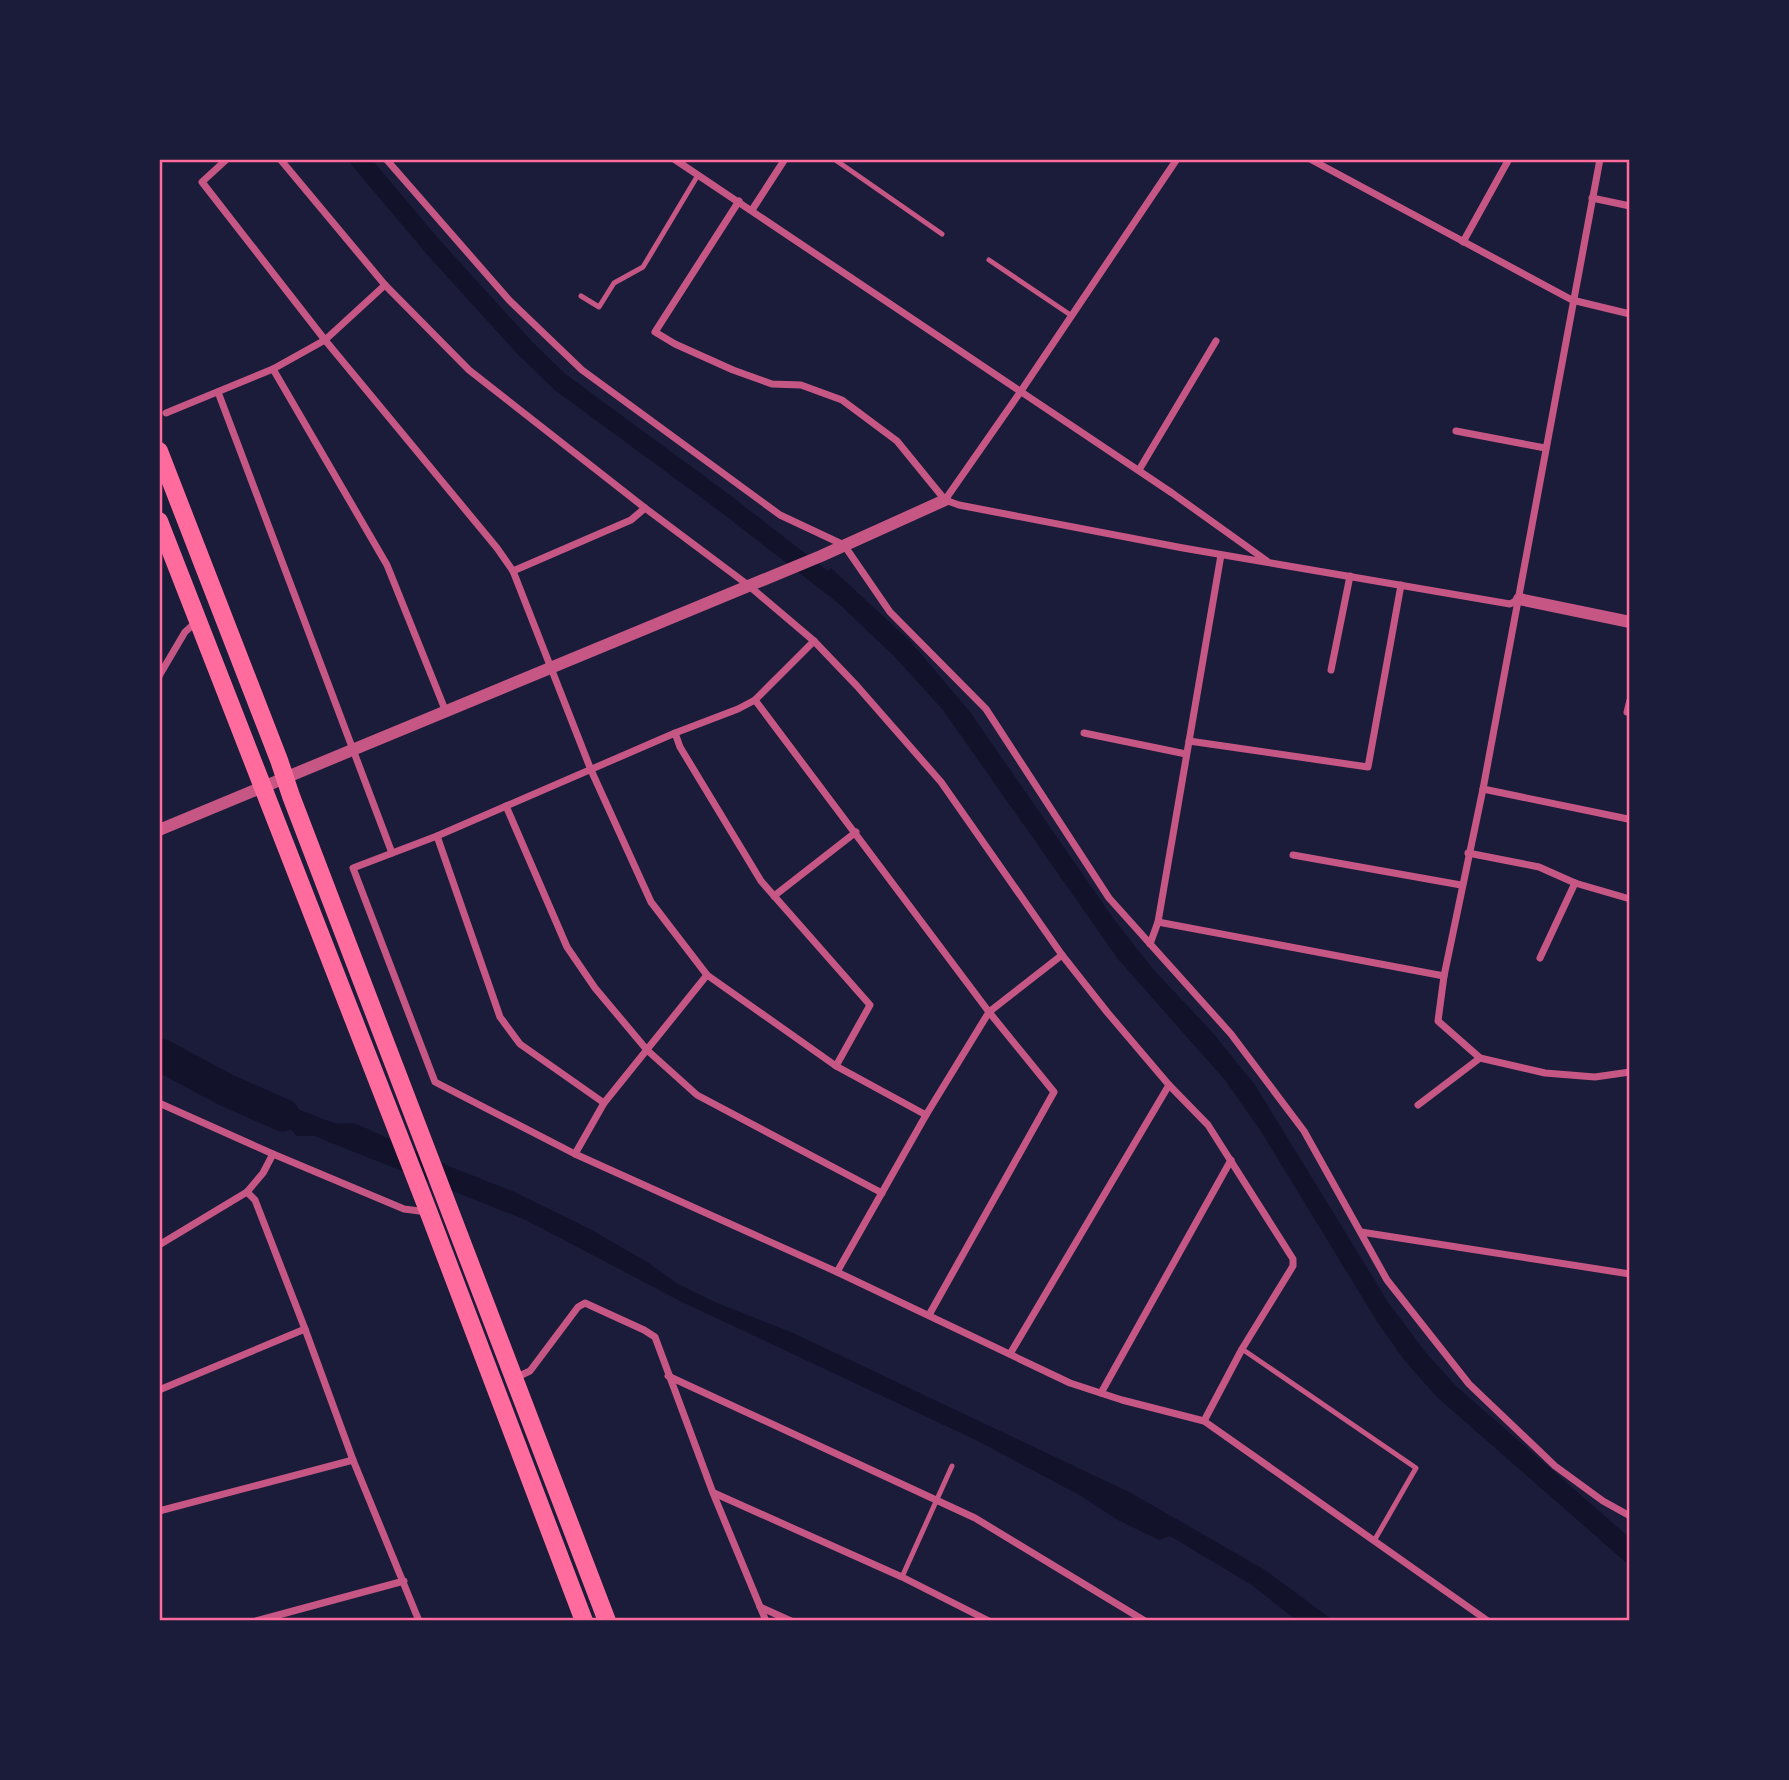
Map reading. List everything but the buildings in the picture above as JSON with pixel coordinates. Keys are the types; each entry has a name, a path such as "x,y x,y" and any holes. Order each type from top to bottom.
{"main road":[{"path":"159,452 607,1621"},
{"path":"159,521 427,1206 584,1621"}],"street":[{"path":"228,159 202,182 325,340 497,548 513,572 591,769 651,902 707,975 836,1066 926,1115"},
{"path":"280,159 384,285 469,370 748,585 814,641 941,782 1062,955 1169,1085 1208,1125 1293,1259 1293,1266 1242,1349 1204,1421"},
{"path":"674,159 1139,470 1270,564"},
{"path":"752,210 785,159"},
{"path":"159,830 821,556 945,500 1177,159"},
{"path":"1310,159 1572,300 1630,314"},
{"path":"1463,242 1509,159"},
{"path":"1600,159 1483,789 1461,885 1438,1021 1480,1058 1545,1073 1595,1077 1630,1072"},
{"path":"388,160 509,300 582,370 780,515 844,545 890,612 986,709 1109,898 1231,1034 1304,1131 1387,1280 1469,1384 1555,1466 1603,1501 1630,1516"},
{"path":"1592,198 1630,206"},
{"path":"739,201 655,332 674,344 733,370 772,384 801,385 842,400 897,441 945,500 959,505 1270,564 1510,604 1519,599 1630,622"},
{"path":"166,413 273,369 325,340 384,285"},
{"path":"1139,470 1216,341"},
{"path":"273,369 387,565 446,712"},
{"path":"218,392 393,853"},
{"path":"1456,431 1545,448"},
{"path":"513,572 631,520 645,508"},
{"path":"1150,944 1158,922 1222,555"},
{"path":"1331,670 1350,576"},
{"path":"1189,741 1368,767 1401,585"},
{"path":"159,676 185,632 199,620"},
{"path":"814,641 755,700 437,836 354,868 435,1083 575,1154 837,1272 1070,1383 1204,1421 1488,1621"},
{"path":"755,700 989,1012 1054,1092 929,1315"},
{"path":"1630,700 1627,712 1630,712"},
{"path":"675,733 687,759 761,881 870,1005 836,1066"},
{"path":"1084,733 1186,754"},
{"path":"1483,789 1628,819"},
{"path":"506,806 567,947 595,988 647,1050 697,1095 882,1193"},
{"path":"774,896 856,832"},
{"path":"437,836 500,1017 520,1044 604,1103"},
{"path":"1468,853 1539,867 1575,883 1630,899"},
{"path":"1293,855 1461,885"},
{"path":"1540,958 1575,883"},
{"path":"1158,922 1444,976"},
{"path":"837,1272 926,1115 989,1012 1062,955"},
{"path":"575,1154 604,1103 707,975"},
{"path":"1418,1105 1480,1058"},
{"path":"1010,1353 1169,1085"},
{"path":"159,1103 404,1209 427,1206"},
{"path":"159,1245 247,1192 263,1173 273,1154"},
{"path":"1101,1393 1231,1160"},
{"path":"247,1192 255,1200 306,1329 353,1460 419,1621"},
{"path":"1361,1232 1630,1274"},
{"path":"515,1378 530,1371 578,1307 585,1303 655,1337 667,1376 765,1621"},
{"path":"159,1390 306,1329"},
{"path":"667,1376 1000,1531 1144,1621"},
{"path":"160,1509 353,1460"},
{"path":"713,1493 902,1577 989,1621"},
{"path":"256,1621 404,1581"},
{"path":"761,1607 791,1621"}],"lane":[{"path":"834,159 942,234"},
{"path":"581,296 598,307 614,283 643,267 698,175"},
{"path":"989,260 1072,316"},
{"path":"1242,1349 1416,1468 1374,1541"},
{"path":"902,1577 952,1466"}],"shaded area":[{"path":"831,568 910,641 970,712 1113,918 1152,968 1212,1032 1255,1085 1388,1302 1426,1353 1456,1386 1630,1538 1630,1566 1437,1397 1405,1361 1378,1323 1262,1133 1225,1080 1118,959 943,710 894,656 818,584"},
{"path":"246,1083 310,1114 335,1123 359,1125 451,1167 512,1191 588,1228 647,1262 678,1284 717,1303 793,1333 1131,1493 1265,1570 1334,1621 1297,1621 1252,1585 1170,1536 1159,1540 1118,1520 1083,1497 978,1441 680,1301 526,1220 314,1136 297,1136 284,1123 242,1103"}],"waterway":[{"path":"359,159 434,248 525,348 560,382 722,501 842,594"},
{"path":"159,1054 226,1090 283,1115"}]}
